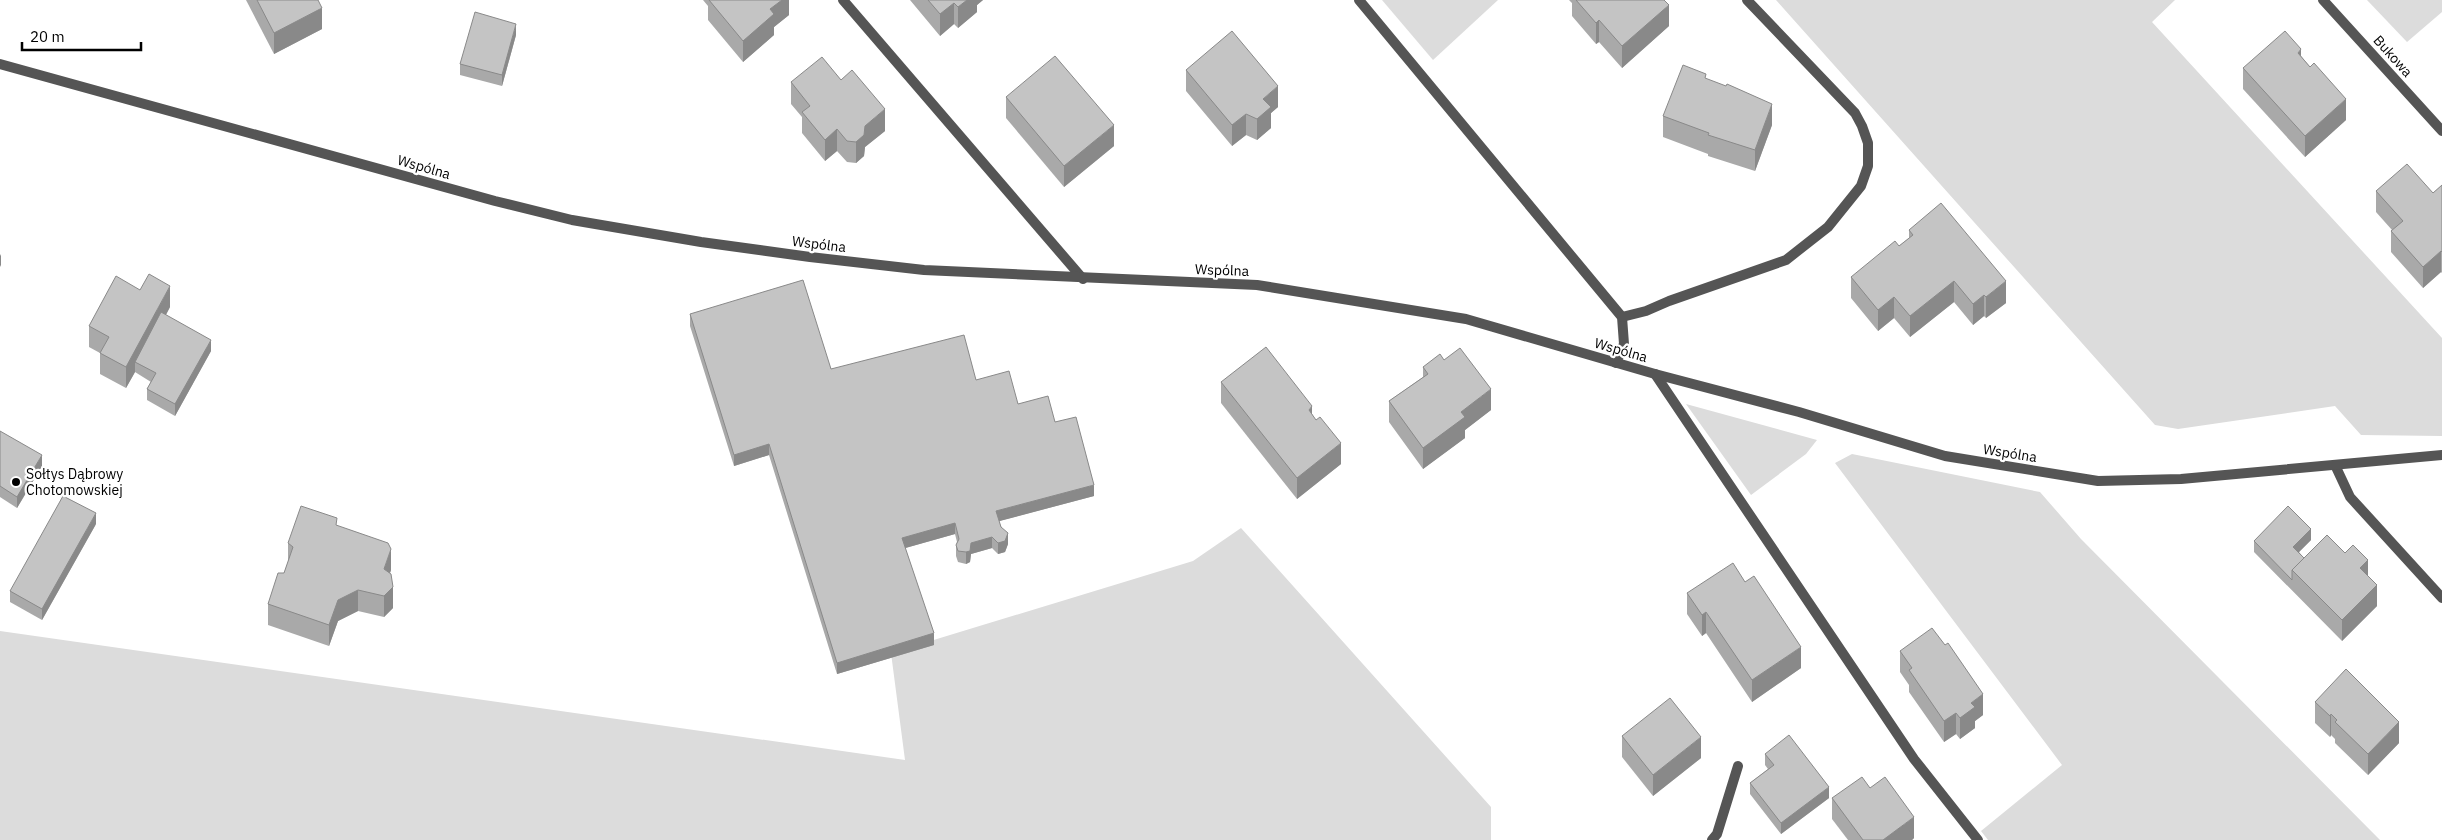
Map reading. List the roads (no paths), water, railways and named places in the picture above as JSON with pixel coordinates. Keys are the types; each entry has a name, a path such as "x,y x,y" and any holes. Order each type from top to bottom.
{"street":[{"path":"843,0 1083,279"},
{"path":"1359,0 1622,316 1624,344 1616,363"},
{"path":"1622,316 1646,311 1669,301 1786,260 1828,228 1861,186 1868,166 1868,144 1855,113 1747,0"},
{"name":"Bukowa","path":"2323,0 2442,131"},
{"name":"Wspólna","path":"0,64 495,201 572,220 701,242 924,270 1083,279 1256,285 1466,319 1655,374 1799,412 1945,456 2098,481 2180,479 2442,455"},
{"path":"1655,374 1914,759 1978,840"},
{"path":"2335,465 2350,497 2442,598"},
{"path":"1712,840 1716,834 1738,766"}],"place":[{"name":"Sołtys Dąbrowy Chotomowskiej","path":"16,482"}]}
